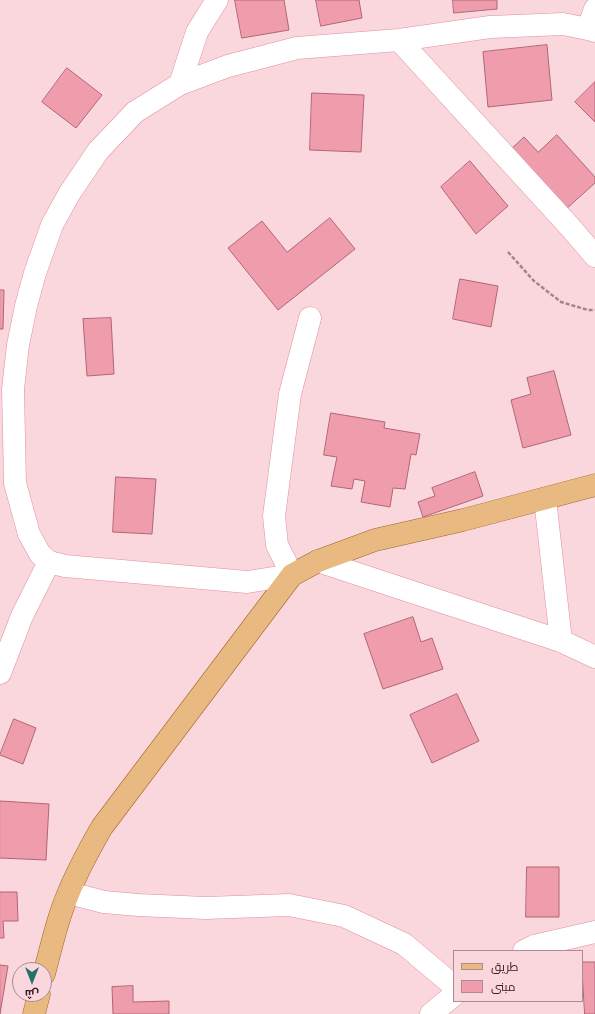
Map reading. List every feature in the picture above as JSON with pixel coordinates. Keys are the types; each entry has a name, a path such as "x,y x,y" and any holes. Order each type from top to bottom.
{"main road":[{"path":"47,962 63,908 69,893 89,850 102,827 292,575 318,561 375,540 464,520 595,485"},
{"path":"34,1014 37,1002"}],"street":[{"path":"180,84 197,32 217,0"},
{"path":"310,318 290,394 274,516 277,545 292,575 247,582 66,566 49,562 40,554 29,534 15,483 13,389 18,345 26,306 35,273 52,225 69,194 98,151 135,112 180,84 228,66 297,48 399,40 490,27 593,23"},
{"path":"399,40 595,256"},
{"path":"545,499 561,641"},
{"path":"318,561 561,641 595,658"},
{"path":"0,673 22,616 49,562"},
{"path":"69,893 104,902 138,905 206,908 289,905 344,916 404,944 453,985"},
{"path":"526,950 534,946 595,932"},
{"path":"431,1014 453,996"}],"path":[{"path":"508,252 534,281 560,302 588,310 595,310"}],"building":[{"path":"235,0 284,0 289,30 242,38"},
{"path":"316,0 359,0 362,18 321,26"},
{"path":"453,0 497,0 497,9 454,13"},
{"path":"547,45 552,100 488,107 483,52"},
{"path":"67,68 102,95 76,128 42,102"},
{"path":"595,82 595,122 575,102"},
{"path":"312,93 364,95 361,152 310,150"},
{"path":"557,135 595,177 595,183 565,210 510,150 524,137 538,152"},
{"path":"470,161 508,206 476,234 441,187"},
{"path":"330,218 355,249 278,310 228,248 262,221 287,252"},
{"path":"460,279 498,286 491,327 453,319"},
{"path":"0,290 4,290 3,329 0,329"},
{"path":"111,318 114,374 87,376 83,319"},
{"path":"554,371 571,435 523,448 511,400 531,394 527,378"},
{"path":"331,413 385,422 384,428 420,434 416,455 411,454 405,489 393,488 390,507 361,502 365,481 354,479 352,489 331,486 337,457 324,455"},
{"path":"475,472 483,496 423,517 418,502 435,496 432,488"},
{"path":"116,477 156,479 152,534 113,532"},
{"path":"413,617 421,642 432,638 443,669 383,689 364,634"},
{"path":"457,694 479,741 432,763 410,715"},
{"path":"14,719 36,728 23,764 0,755"},
{"path":"0,801 49,804 46,860 0,858"},
{"path":"527,867 559,867 559,917 526,917"},
{"path":"0,892 17,892 18,921 3,921 4,938 0,938"},
{"path":"583,962 595,962 595,1014 585,1014"},
{"path":"0,965 8,966 0,1014"},
{"path":"133,986 133,1002 169,1001 169,1014 113,1014 112,987"}]}
